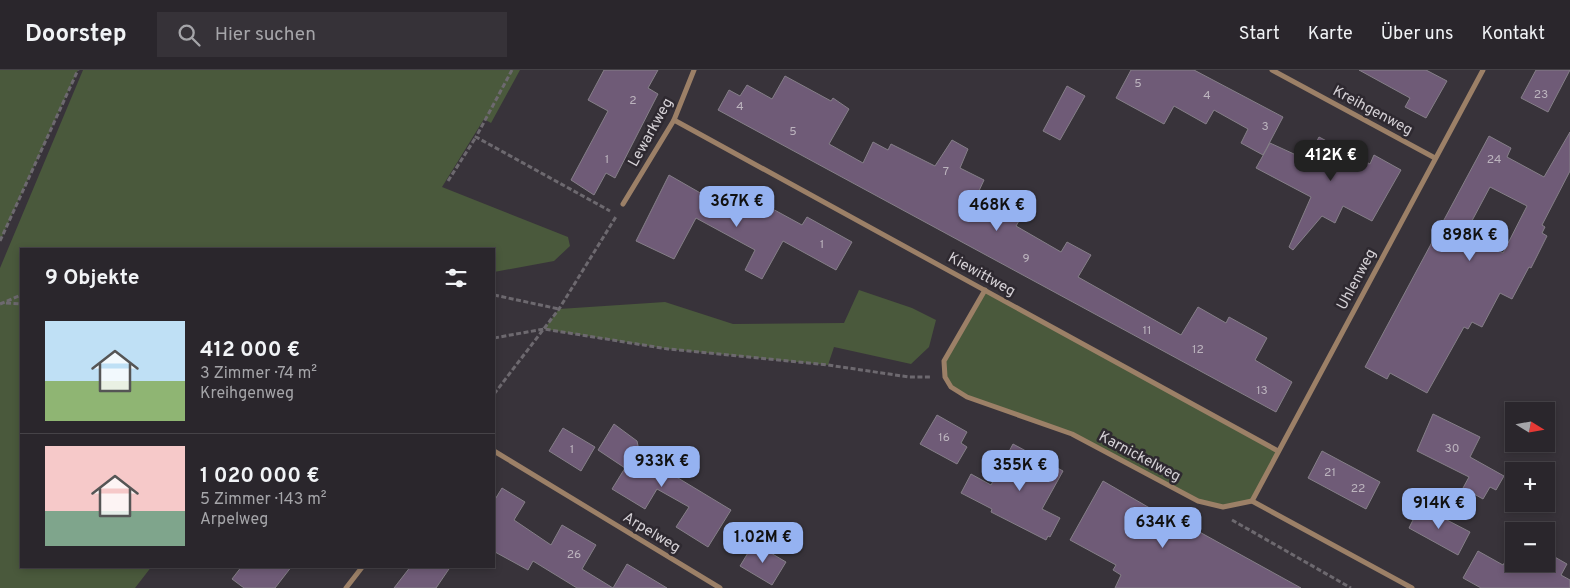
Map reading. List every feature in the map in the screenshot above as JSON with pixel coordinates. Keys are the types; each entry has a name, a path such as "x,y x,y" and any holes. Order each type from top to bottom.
{"street":[{"name":"Lewarkweg","path":"623,204 674,120 694,70"},
{"name":"Kreihgenweg","path":"1272,70 1434,158"},
{"name":"Uhlenweg","path":"1252,501 1434,158 1483,70"},
{"name":"Kiewittweg","path":"674,120 1278,451"},
{"path":"945,376 944,361 985,290"},
{"name":"Karnickelweg","path":"945,376 952,387 967,397 1072,434 1198,500 1223,507 1252,501"},
{"name":"Arpelweg","path":"495,452 720,588"},
{"path":"1252,501 1412,588"},
{"path":"346,588 361,568"}],"path":[{"path":"0,241 78,70"},
{"path":"448,181 476,137 512,70"},
{"path":"476,137 617,215"},
{"path":"495,393 559,309 623,204"},
{"path":"495,295 559,309"},
{"path":"0,304 20,296"},
{"path":"0,304 20,304"},
{"path":"495,338 544,329 668,349 828,365 909,377 945,376"},
{"path":"1223,515 1351,588"}],"green space":[{"path":"0,70 78,70 0,241"},
{"path":"83,70 520,70 491,123 484,119 442,187 568,237 570,246 554,261 495,272 495,248 20,248 20,568 150,568 135,588 0,588 0,268"},
{"path":"859,290 912,308 936,320 929,347 911,364 834,347 828,365 668,349 544,329 559,309 665,302 733,324 844,323"},
{"path":"985,290 1278,451 1252,501 1223,507 1198,501 1072,434 967,397 951,387 945,377 944,361"}],"building":[{"path":"604,70 658,70 648,88 658,94 615,178 606,173 594,195 571,180 608,111 588,100"},
{"path":"1131,70 1194,70 1283,117 1263,155 1241,143 1248,129 1214,110 1206,124 1174,106 1164,124 1116,98"},
{"path":"1359,70 1426,70 1447,81 1426,118 1405,107 1410,98"},
{"path":"1536,70 1570,70 1548,112 1521,98"},
{"path":"785,76 831,101 833,98 849,109 829,144 863,163 873,142 888,150 891,144 935,166 952,140 968,149 960,168 984,180 978,193 1022,216 1016,226 1061,252 1067,242 1091,255 1078,277 1181,335 1198,307 1226,323 1229,317 1267,338 1255,360 1292,382 1276,412 718,110 729,90 740,96 747,85 772,99"},
{"path":"1067,86 1085,96 1060,140 1043,131"},
{"path":"1570,132 1570,171 1542,225 1545,227 1542,233 1547,236 1531,268 1529,267 1512,299 1500,293 1482,327 1472,322 1468,329 1464,327 1427,393 1390,373 1387,379 1365,367 1489,136 1511,148 1507,157 1544,177","holes":["1490,187 1527,206 1503,253 1466,232"]},
{"path":"1319,137 1370,164 1374,155 1401,170 1372,221 1343,206 1335,223 1322,216 1293,250 1289,247 1311,197 1256,168 1270,143 1307,160"},
{"path":"669,175 737,214 747,195 802,225 807,217 852,242 836,270 783,241 762,279 745,270 755,250 696,218 674,259 636,241"},
{"path":"1433,414 1480,437 1470,457 1504,476 1496,490 1490,487 1483,499 1463,488 1469,477 1417,451"},
{"path":"937,415 967,432 961,443 967,447 957,464 920,444"},
{"path":"614,424 637,441 640,455 731,510 708,547 676,527 689,507 657,489 645,509 612,489 625,468 598,450"},
{"path":"563,428 595,447 581,471 549,451"},
{"path":"1013,444 1063,471 1042,509 1060,518 1050,537 1048,536 1046,540 991,512 992,509 961,493 971,474 991,485"},
{"path":"1322,451 1380,482 1366,509 1308,478"},
{"path":"1103,481 1167,518 1183,526 1185,524 1301,588 1115,588 1121,575 1113,570 1116,565 1070,540"},
{"path":"502,488 525,502 514,520 551,545 562,525 596,545 582,569 613,588 577,588 533,561 528,570 495,552 495,499"},
{"path":"1420,506 1470,532 1458,555 1409,528"},
{"path":"754,543 786,562 772,585 740,566"},
{"path":"1478,551 1503,565 1505,562 1505,572 1555,572 1555,557 1567,564 1561,575 1570,580 1570,588 1481,588 1463,578"},
{"path":"627,564 667,588 613,588"},
{"path":"240,568 290,568 275,588 244,588 232,579"},
{"path":"409,568 450,568 436,588 394,588"}]}
